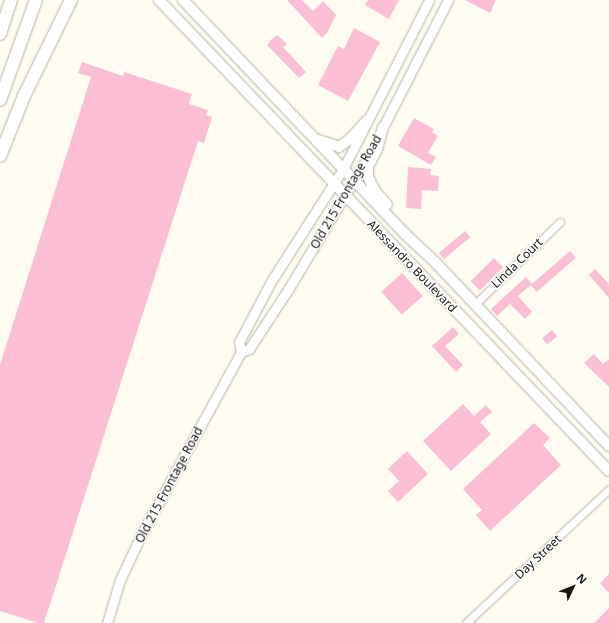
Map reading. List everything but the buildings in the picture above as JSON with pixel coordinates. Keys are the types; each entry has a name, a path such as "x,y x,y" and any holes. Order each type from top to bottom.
{"highway":[{"path":"0,34 12,0"},
{"path":"0,100 36,0"},
{"path":"0,156 24,96 71,0"}],"main road":[{"name":"Alessandro Boulevard","path":"159,0 609,471"},
{"name":"Alessandro Boulevard","path":"183,0 417,247 435,262 609,446"},
{"path":"315,139 332,146 339,147 350,139 368,120"},
{"path":"383,127 377,149 368,167 370,184 381,199 422,242 435,262"}],"street":[{"name":"Old 215 Frontage Road","path":"107,623 120,580 143,531 240,352 239,342 264,294 343,169 429,0"},
{"name":"Old 215 Frontage Road","path":"240,352 248,349 289,288 355,181 448,0"},
{"name":"Linda Court","path":"475,304 560,222"},
{"name":"Day Street","path":"466,623 609,489"}]}
